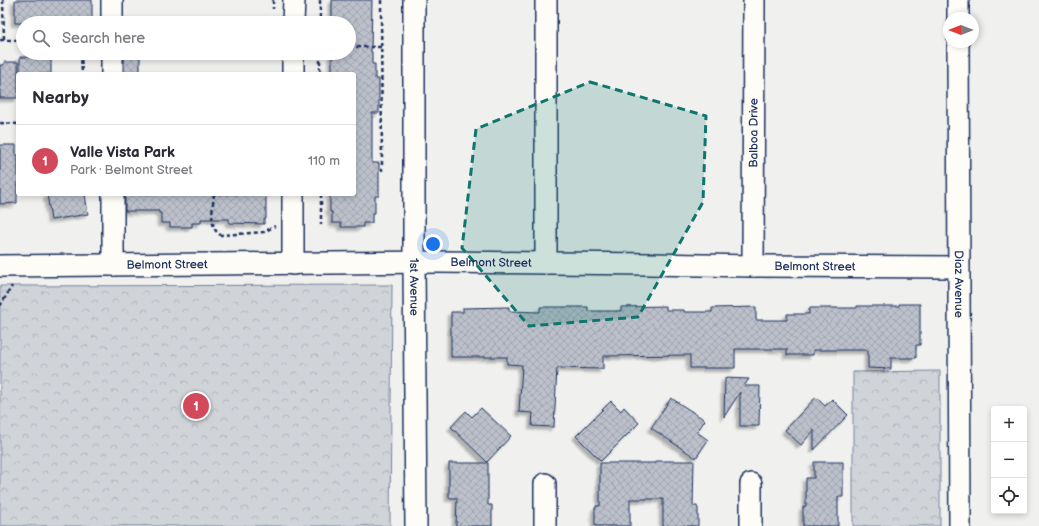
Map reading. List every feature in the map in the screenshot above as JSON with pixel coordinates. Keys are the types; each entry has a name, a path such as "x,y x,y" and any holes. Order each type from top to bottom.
{"street":[{"path":"112,0 112,16"},
{"path":"294,0 294,16"},
{"name":"1st Avenue","path":"414,0 416,526"},
{"path":"546,0 546,263"},
{"name":"Balboa Drive","path":"753,266 754,0"},
{"path":"958,0 958,12"},
{"name":"Diaz Avenue","path":"958,48 960,526"},
{"path":"112,60 112,72"},
{"path":"293,60 293,72"},
{"path":"113,196 113,265"},
{"path":"293,196 293,264"},
{"name":"Belmont Street","path":"0,266 546,263 958,267"},
{"path":"545,484 545,526"},
{"path":"751,484 751,526"}],"path":[{"path":"3,0 2,40 16,40"},
{"path":"320,0 320,16"},
{"path":"381,0 382,171"},
{"path":"356,47 381,47"},
{"path":"81,60 82,72"},
{"path":"320,60 320,72"},
{"path":"0,124 16,124"},
{"path":"214,196 212,222 214,228 221,235 264,232 280,223"},
{"path":"321,196 321,224"},
{"path":"0,306 12,286"}],"highlighted area":[{"path":"590,82 706,116 703,202 638,317 529,326 462,248 476,129"}],"green space":[{"path":"392,285 390,526 0,526 0,286"},
{"path":"940,371 940,526 853,526 853,372"}],"building":[{"path":"15,0 92,0 92,16 16,16 15,23"},
{"path":"332,0 372,0 371,52 372,64 375,64 375,79 379,79 379,113 372,113 372,163 379,163 379,196 375,196 375,213 372,213 372,223 363,223 363,227 341,227 341,223 332,223 332,212 330,212 330,196 356,196 356,72 332,72 332,60 356,60 356,16 332,16"},
{"path":"20,60 51,60 51,72 20,72"},
{"path":"124,60 140,60 140,72 124,72"},
{"path":"4,62 18,62 18,72 16,72 16,98 0,98 0,65 4,65"},
{"path":"0,145 16,145 17,203 0,204"},
{"path":"47,196 85,196 88,214 51,220"},
{"path":"125,196 266,196 266,219 264,219 264,224 229,223 229,219 201,219 201,223 192,223 192,227 170,227 170,223 161,223 161,213 159,213 159,211 125,211"},
{"path":"899,304 920,304 920,345 916,345 916,358 891,358 891,369 868,368 868,350 813,350 813,355 787,355 787,349 735,349 735,368 690,368 690,355 603,356 603,369 557,368 554,427 532,426 533,413 519,412 522,365 507,364 507,357 451,357 451,312 463,312 463,308 509,307 509,311 540,312 540,307 588,307 588,311 621,311 621,307 666,306 666,310 684,310 684,312 712,312 712,308 756,307 756,320 787,320 787,314 809,314 809,308 857,308 857,306 899,306"},
{"path":"725,378 749,379 744,386 760,386 759,426 740,426 740,392 724,417"},
{"path":"816,397 825,406 832,399 848,415 814,450 814,430 801,445 785,430"},
{"path":"671,398 705,420 697,432 708,440 696,458 651,428"},
{"path":"611,401 621,411 624,407 639,423 601,461 576,436"},
{"path":"481,408 511,436 487,462 451,427 466,411 472,417"},
{"path":"656,461 694,461 693,506 697,506 698,508 698,526 663,526 663,499 630,499 630,526 595,526 595,508 596,506 600,506 600,463 656,463"},
{"path":"814,462 843,462 843,497 838,497 838,526 803,526 803,507 806,506 806,478 814,478"},
{"path":"449,463 488,463 488,505 492,505 492,526 456,526 457,498 449,498"}],"place":[{"name":"Valle Vista Park","path":"196,406"}]}
